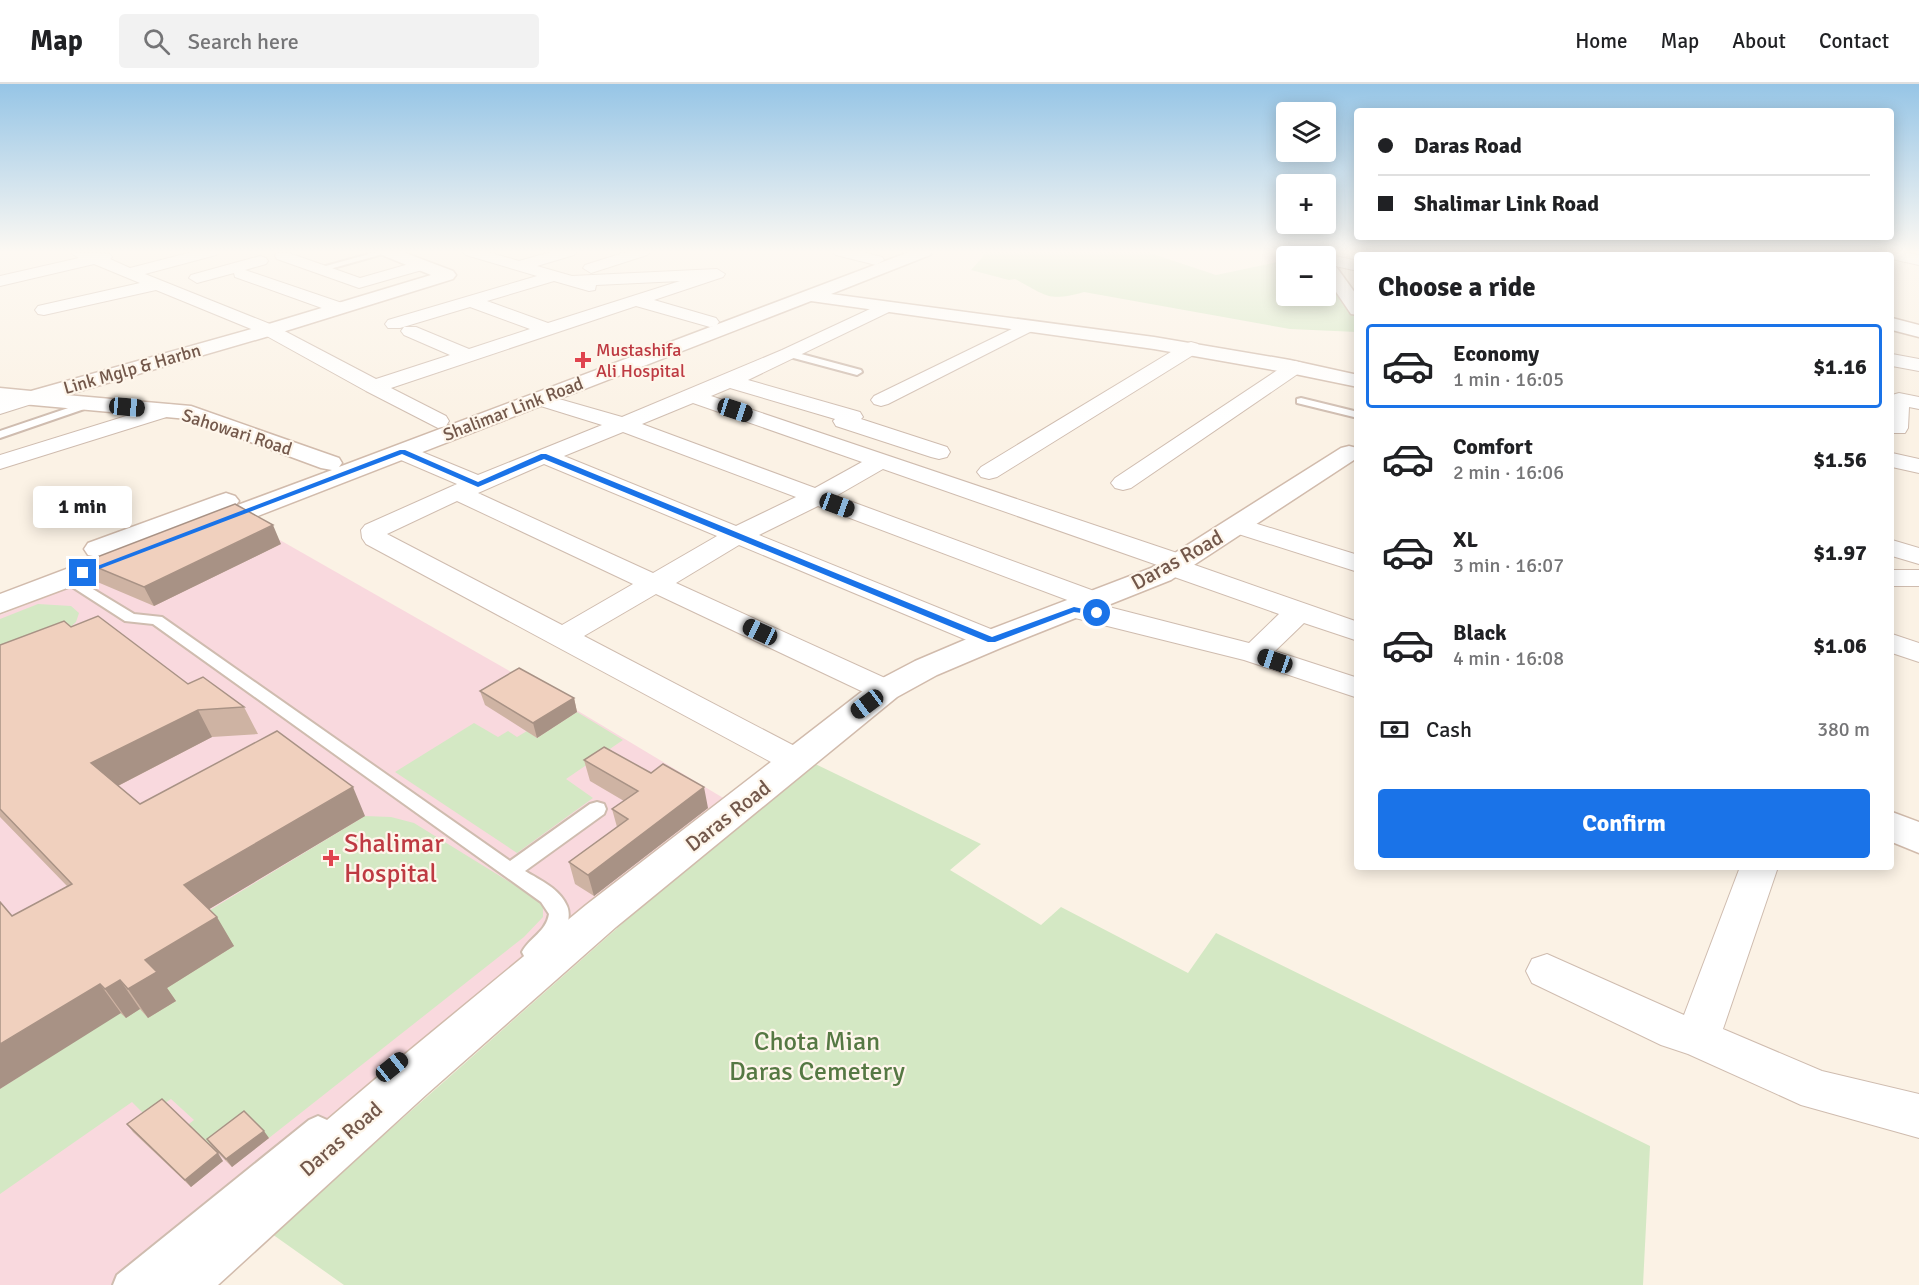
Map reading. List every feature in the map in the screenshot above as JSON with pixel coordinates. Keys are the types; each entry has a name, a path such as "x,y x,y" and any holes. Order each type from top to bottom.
{"street":[{"path":"44,310 53,308"},
{"path":"213,308 268,330 438,421"},
{"name":"Link Mglp & Harbn","path":"31,398 339,308"},
{"path":"454,308 402,327 468,356"},
{"path":"487,308 549,330"},
{"path":"373,387 616,308"},
{"path":"662,308 710,322"},
{"name":"Shalimar Link Road","path":"0,604 68,578 106,555 330,463 438,421 710,322 756,308"},
{"name":"Shalimar Link Road","path":"0,585 106,555 402,452 767,308"},
{"path":"796,761 375,538 374,530 544,456 729,381 836,334 883,308"},
{"path":"892,308 1191,348 1354,380"},
{"path":"881,400 1026,327"},
{"path":"989,472 1191,348"},
{"path":"1894,360 1919,365"},
{"path":"1123,483 1295,367"},
{"path":"729,381 852,417 844,421 939,452"},
{"path":"1919,388 1900,397 1894,427 1919,432"},
{"name":"Sahowari Road","path":"0,395 191,413 330,463"},
{"path":"692,396 882,460 1354,631"},
{"path":"0,408 31,398"},
{"path":"538,399 622,424 816,496 1084,605 1097,613 1255,654 1354,688"},
{"path":"0,462 165,410"},
{"path":"402,452 655,583 885,690"},
{"name":"Daras Road","path":"176,1285 410,1079 601,916 796,761 830,731 885,690 926,668 992,640 1161,574 1354,452"},
{"path":"544,456 992,640"},
{"path":"562,637 738,535 882,460"},
{"path":"1894,460 1919,466"},
{"path":"1238,526 1354,563"},
{"path":"1894,549 1919,556"},
{"path":"1894,578 1919,578"},
{"path":"1255,654 1299,611"},
{"path":"1894,644 1919,653"},
{"path":"1894,826 1919,840"},
{"path":"1698,1038 1758,870"},
{"path":"1546,971 1677,1032 1698,1038 1817,1090 1919,1116"}],"lane":[{"path":"790,354 856,372"},
{"path":"1301,401 1354,414"},
{"path":"0,435 89,404"},
{"path":"68,578 130,618"},
{"path":"108,626 130,618 157,620 510,871 555,900 560,912 557,926 539,947 392,1067"},
{"path":"510,871 597,809"},
{"path":"127,1285 337,1112"}],"shaded area":[{"name":"Shalimar Hospital","path":"245,520 548,693 730,802 158,1285 0,1285 0,615"}],"green space":[{"path":"1173,308 1351,308 1354,313 1354,332 1290,329"},
{"path":"38,604 71,606 79,613 76,622 65,632 0,647 0,619"},
{"path":"577,712 623,740 566,779 593,798 517,853 395,772 474,723 498,737 508,731 517,737 527,731 537,738"},
{"name":"Chota Mian Daras Cemetery","path":"807,760 981,844 950,870 1041,925 1061,907 1188,973 1216,933 1650,1146 1643,1285 344,1285 272,1234"},
{"path":"365,816 391,817 414,823 539,900 543,905 543,917 524,937 269,1138 249,1119 182,1169 162,1145 194,1120 171,1099 146,1116 132,1102 0,1194 0,1089 120,1012 165,989 202,915"}],"building":[{"path":"235,504 273,525 144,587 84,562"},
{"path":"98,616 188,684 203,677 244,707 198,710 91,763 140,804 277,731 353,787 184,885 217,917 145,960 157,972 128,989 120,980 105,989 100,984 0,1044 0,902 12,916 72,884 0,809 0,645 64,621 71,627"},
{"path":"519,668 574,698 533,723 480,691"},
{"path":"604,747 651,773 663,764 704,787 588,875 569,862 628,819 612,809 638,791 584,760"},
{"path":"162,1099 218,1153 185,1180 127,1124"},
{"path":"244,1111 264,1131 226,1159 207,1139"}],"place":[{"name":"Mustashifa Ali Hospital","path":"583,360"},
{"name":"Shalimar Hospital","path":"331,858"}],"route":[{"path":"83,573 402,452 478,484 544,456 992,640 1074,609 1097,613"}]}
